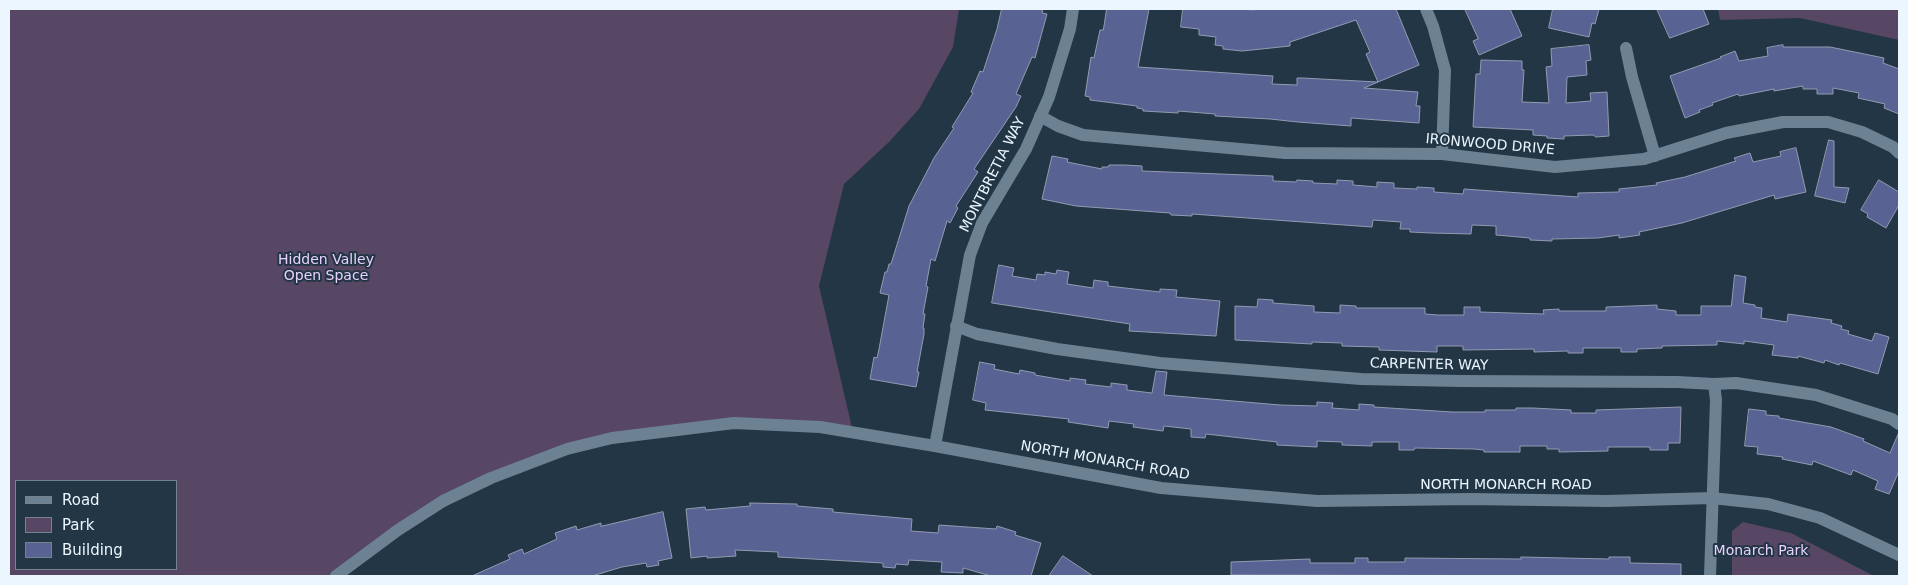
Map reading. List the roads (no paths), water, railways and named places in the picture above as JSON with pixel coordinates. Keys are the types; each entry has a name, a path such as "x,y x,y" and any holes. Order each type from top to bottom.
{"street":[{"name":"MONTBRETIA WAY","path":"935,446 970,255 982,223 1026,149 1048,97 1067,38 1073,9"},
{"path":"1426,9 1433,26 1445,70 1442,154"},
{"path":"1626,48 1632,77 1656,156"},
{"name":"IRONWOOD DRIVE","path":"1040,116 1058,126 1083,135 1285,153 1442,154 1555,167 1610,163 1656,156 1726,133 1783,122 1828,122 1862,132 1893,147 1899,153"},
{"name":"CARPENTER WAY","path":"956,326 977,334 1057,349 1160,364 1361,379 1714,384 1736,382 1816,395 1892,419 1899,424"},
{"path":"1710,576 1716,400 1714,384"},
{"name":"NORTH MONARCH ROAD","path":"336,576 398,530 443,502 491,478 567,449 612,438 734,423 820,427 935,446 1161,488 1317,501 1471,499 1607,501 1712,498 1768,504 1820,518 1899,555"}],"park label":[{"name":"Hidden Valley Open Space","path":"326,268"},
{"name":"Monarch Park","path":"1761,551"}]}
